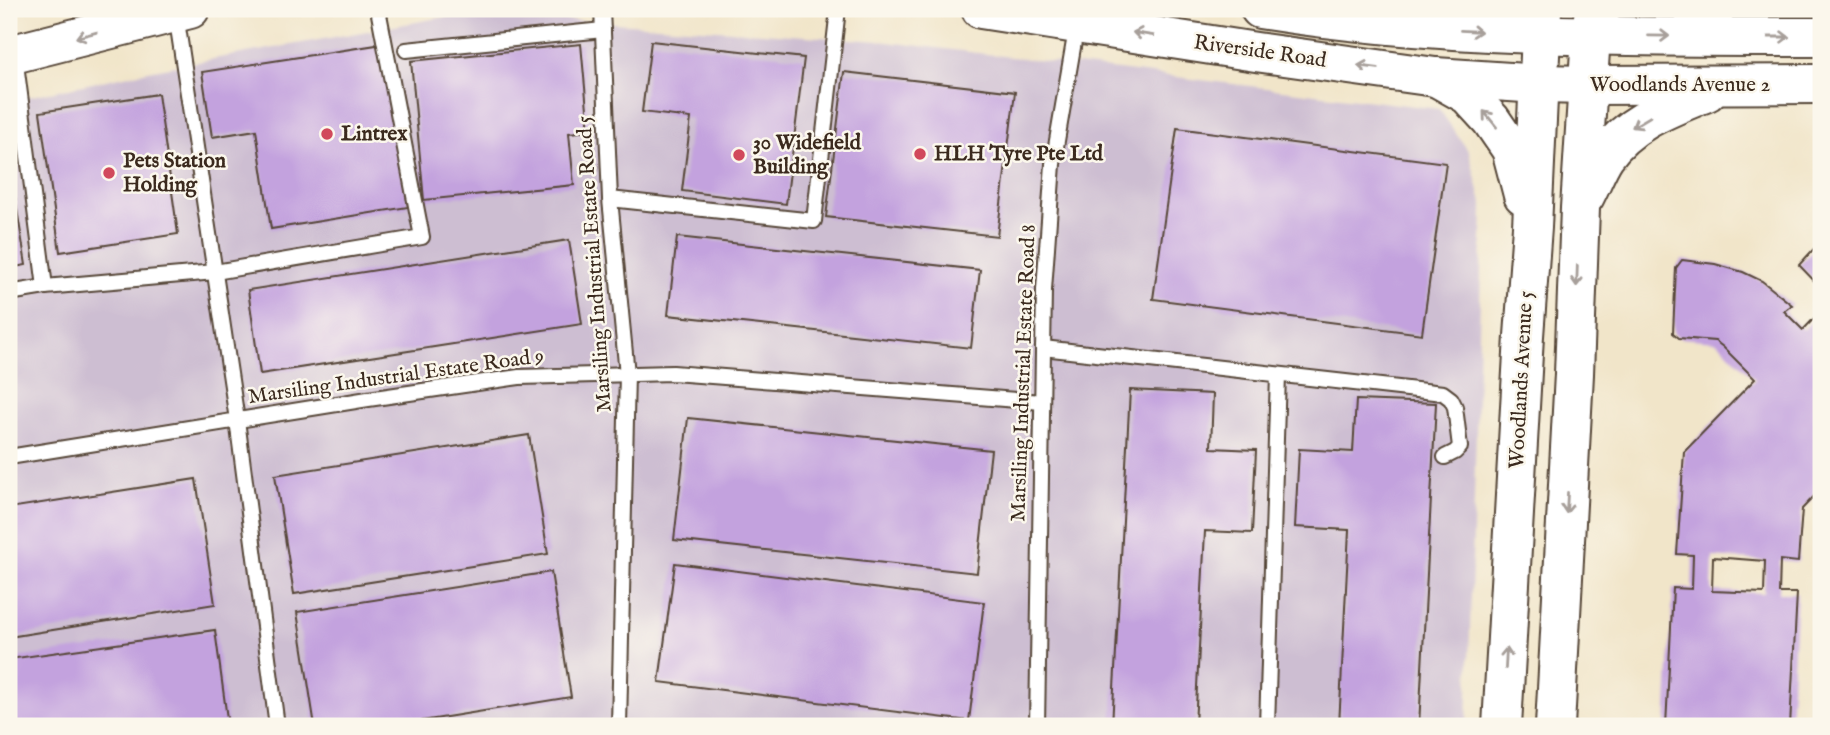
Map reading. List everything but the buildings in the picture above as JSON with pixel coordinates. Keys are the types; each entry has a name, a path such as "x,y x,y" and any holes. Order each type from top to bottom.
{"main road":[{"name":"Riverside Road","path":"981,9 1078,16 1256,52 1435,77 1539,84"},
{"name":"Riverside Road","path":"1260,9 1403,27 1542,21"},
{"path":"1403,27 1444,9"},
{"path":"1677,9 1736,37"},
{"path":"12,55 183,10"},
{"path":"1542,21 1592,22 1736,37 1821,37"},
{"name":"Woodlands Avenue 5","path":"1503,726 1542,21"},
{"path":"1555,726 1580,208 1592,22"},
{"path":"1435,77 1468,95 1491,120 1511,149 1532,227"},
{"name":"Woodlands Avenue 2","path":"1539,84 1821,84"},
{"path":"1580,208 1605,157 1630,129 1657,113 1725,84"}],"lane":[{"path":"9,293 46,287 215,272 422,237 378,9"},
{"name":"Marsiling Industrial Estate Road 5","path":"602,9 610,199 627,374 620,726"},
{"path":"610,199 814,221 838,9"},
{"path":"183,10 215,272 277,726"},
{"name":"Marsiling Industrial Estate Road 8","path":"1037,726 1044,290 1053,164 1078,16"},
{"path":"406,50 603,30"},
{"path":"12,55 46,287"},
{"path":"1043,348 1443,393 1451,399 1455,407 1460,447 1445,457"},
{"name":"Marsiling Industrial Estate Road 9","path":"9,457 519,377 673,373 1042,402"},
{"path":"1267,726 1278,375"}],"shaded area":[{"path":"466,13 879,41 1439,109 1469,152 1483,206 1467,726 9,726 9,101 148,71"}],"place":[{"name":"Lintrex","path":"327,134"},
{"name":"HLH Tyre Pte Ltd","path":"920,154"},
{"name":"30 Widefield Building","path":"739,155"},
{"name":"Pets Station Holding","path":"109,173"}]}
